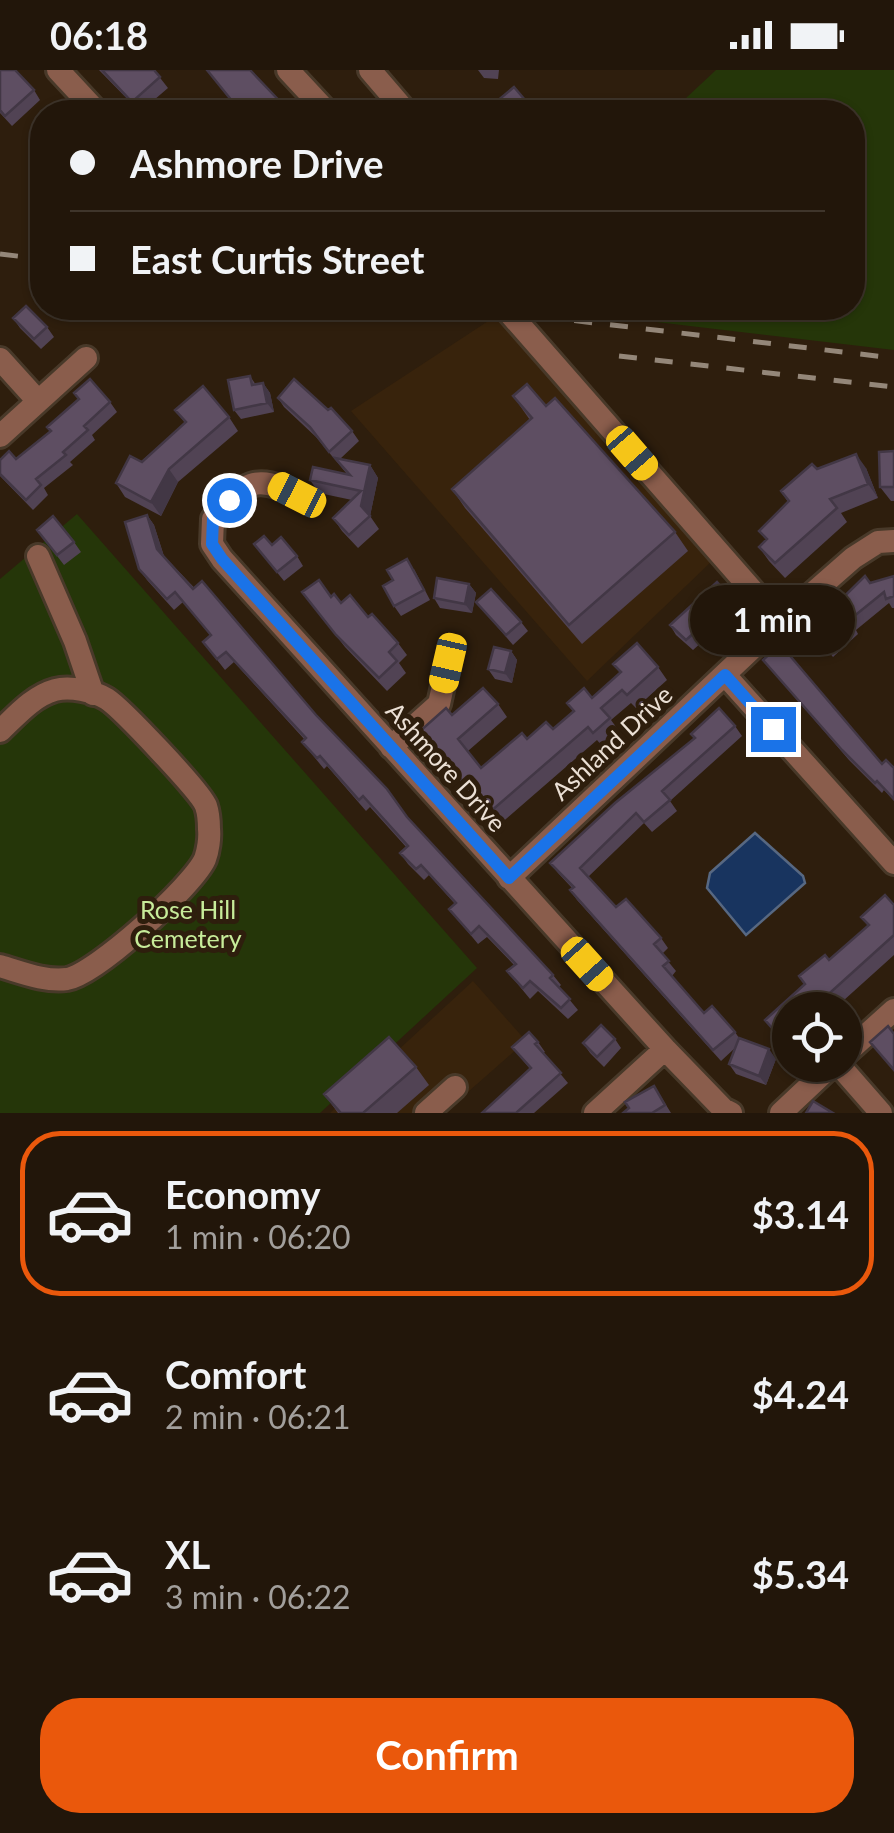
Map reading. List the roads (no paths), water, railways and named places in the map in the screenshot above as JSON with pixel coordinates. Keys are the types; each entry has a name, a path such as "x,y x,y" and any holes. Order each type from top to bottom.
{"street":[{"path":"58,70 85,100"},
{"path":"370,70 396,100"},
{"path":"294,72 317,100"},
{"path":"516,320 780,622"},
{"path":"0,358 38,401"},
{"path":"0,436 86,358"},
{"name":"Ashmore Drive","path":"297,495 270,481 248,485 213,518 212,544 222,559 665,1049 731,1113"},
{"name":"Ashland Drive","path":"509,878 780,622 854,558 878,542 894,541"},
{"path":"38,556 76,641 92,694"},
{"path":"392,747 438,704 448,663"},
{"path":"725,675 894,862"},
{"path":"0,731 32,701 57,689 108,699 182,774 206,805 210,832 205,858 181,888 114,953 87,972 67,979 45,979 0,966"},
{"path":"862,1039 894,1010"},
{"path":"595,1113 665,1049"},
{"path":"782,1113 817,1082"},
{"path":"852,1082 880,1113"},
{"path":"426,1113 456,1087"}],"water":[{"path":"755,833 803,876 805,883 746,935 707,888 710,873"}],"railway":[{"path":"0,254 30,258"},
{"path":"569,320 894,358"},
{"path":"619,356 894,387"}],"park label":[{"name":"Rose Hill Cemetery","path":"188,924"}]}
